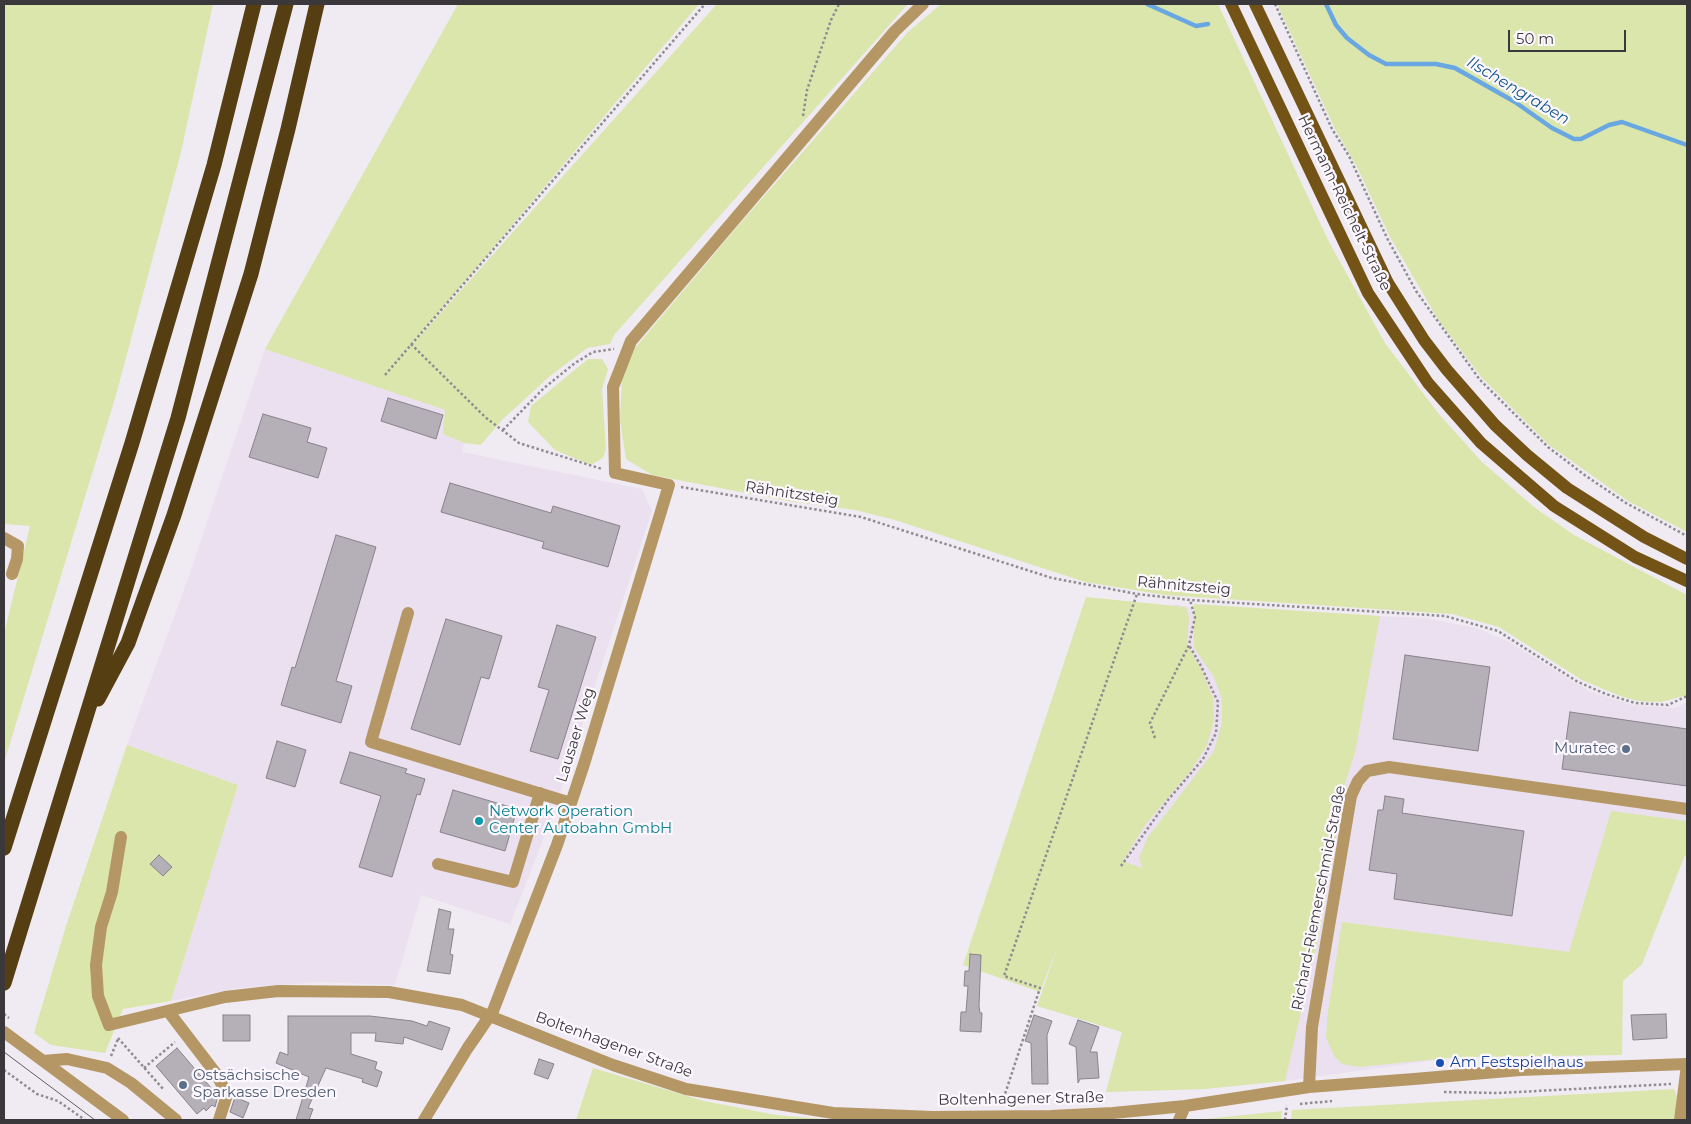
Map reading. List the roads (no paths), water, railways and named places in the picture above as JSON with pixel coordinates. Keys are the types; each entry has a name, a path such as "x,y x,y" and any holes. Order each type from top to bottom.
{"highway":[{"path":"4,848 140,416 214,165 254,4"},
{"path":"4,983 182,400 286,4"},
{"path":"83,728 128,643 174,515 251,274 288,129 317,4"}],"main road":[{"name":"Hermann-Reichelt-Straße","path":"1230,4 1368,293 1428,384 1481,443 1554,506 1635,557 1687,582"},
{"name":"Hermann-Reichelt-Straße","path":"1255,4 1388,283 1424,340 1447,370 1495,425 1527,455 1567,488 1644,537 1687,559"}],"street":[{"name":"Lausaer Weg","path":"490,1018 571,803 669,485 615,473 613,387 631,341 895,31 923,4"},
{"path":"4,538 18,546 17,559 12,574"},
{"path":"408,613 371,742 571,803"},
{"name":"Richard-Riemerschmid-Straße","path":"1309,1087 1312,1027 1352,796 1358,781 1367,770 1389,767 1687,809"},
{"path":"438,864 513,882 540,794"},
{"name":"Boltenhagener Straße","path":"121,837 112,892 101,927 96,965 98,996 109,1025 225,997 278,991 362,991 436,1000 462,1006 613,1064 686,1089 833,1113 933,1117 1050,1116 1185,1106 1309,1087 1520,1070 1687,1064"},
{"path":"168,1011 169,1016 217,1075 227,1095 219,1120"},
{"path":"424,1120 467,1049 490,1018"},
{"path":"4,1032 123,1120"},
{"path":"43,1061 67,1059 107,1068 171,1116"},
{"path":"1680,1120 1687,1064"},
{"path":"1179,1120 1185,1106"}],"waterway":[{"name":"Ilschengraben","path":"1147,4 1196,26 1208,24"},
{"name":"Ilschengraben","path":"1326,4 1336,25 1347,38 1369,55 1386,64 1436,64 1455,68 1515,102 1552,128 1574,139 1581,139 1609,125 1622,122 1687,145"}],"tram line":[{"path":"4,1052 95,1120"}],"place":[{"name":"Muratec","path":"1626,749"},
{"name":"Network Operation Center Autobahn GmbH","path":"479,821"},
{"name":"Am Festspielhaus","path":"1440,1063"},
{"name":"Ostsächsische Sparkasse Dresden","path":"183,1085"}]}
